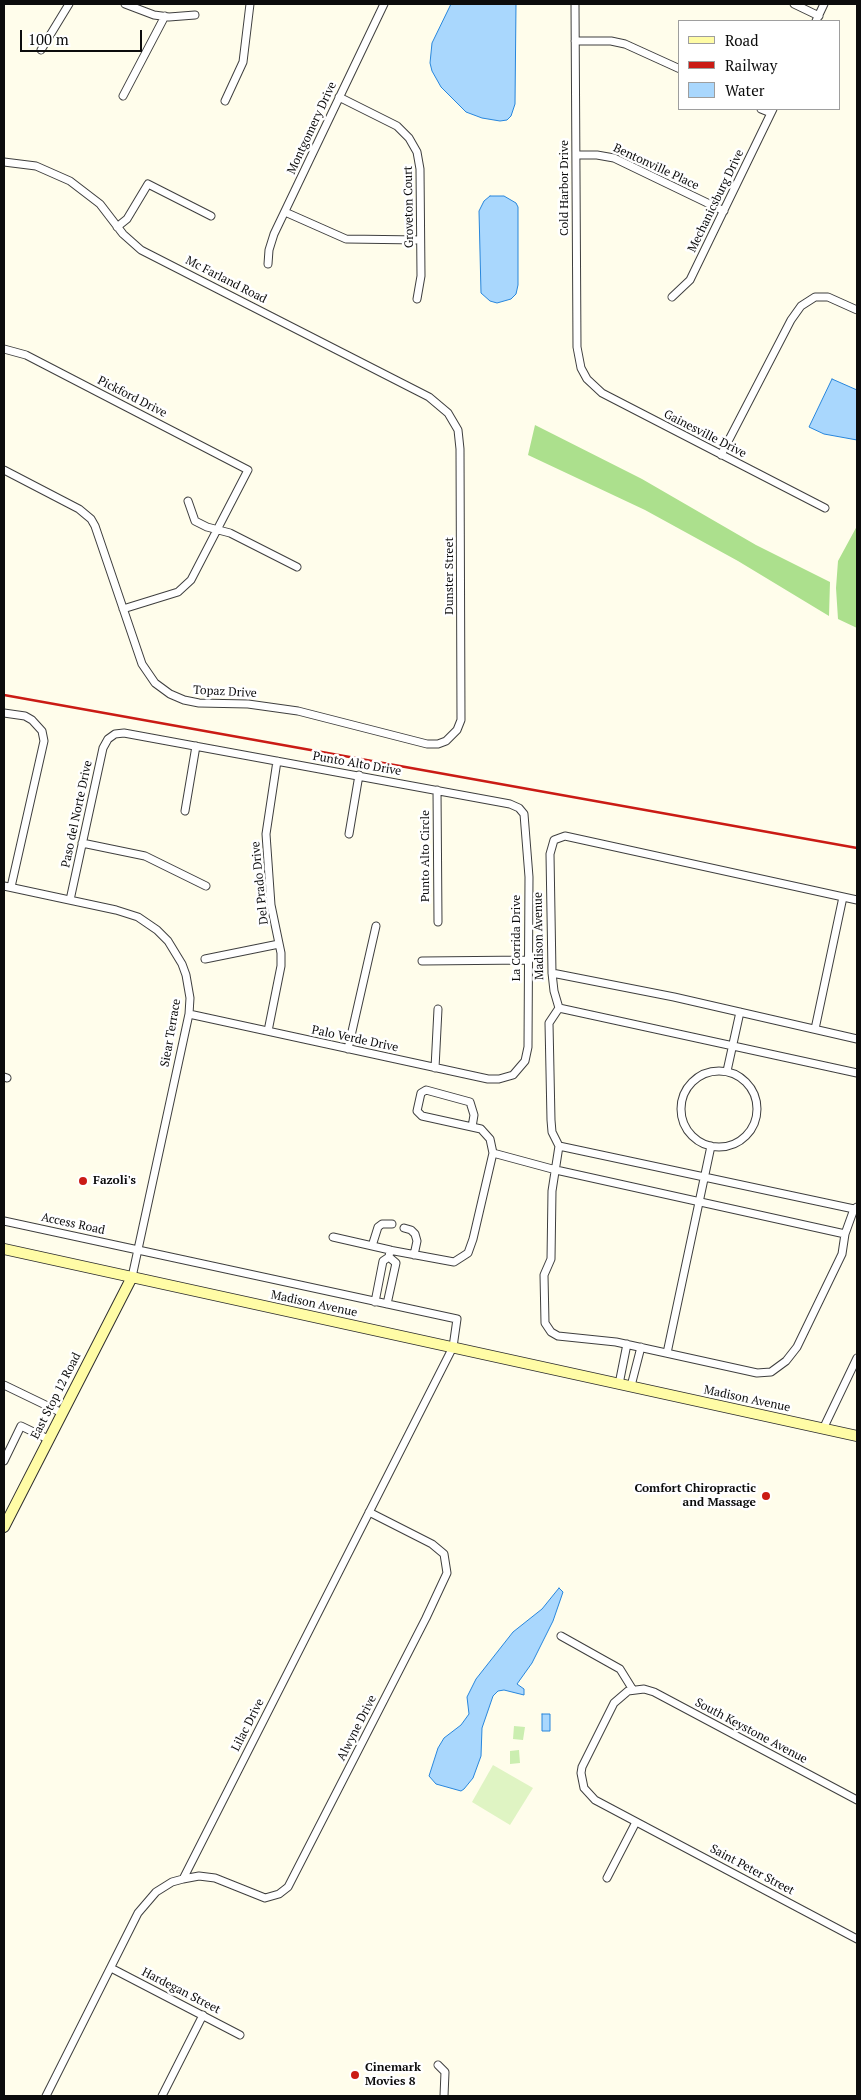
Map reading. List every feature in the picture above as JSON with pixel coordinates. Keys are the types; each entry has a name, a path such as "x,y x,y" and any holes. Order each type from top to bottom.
{"main road":[{"name":"Madison Avenue","path":"4,1249 857,1436"},
{"name":"East Stop 12 Road","path":"4,1527 132,1277"}],"street":[{"path":"41,50 68,4"},
{"path":"125,4 140,11 165,16 195,15"},
{"path":"225,101 242,62 250,4"},
{"name":"Montgomery Drive","path":"268,264 272,242 285,212 384,4"},
{"name":"Cold Harbor Drive","path":"575,4 577,347 582,371"},
{"path":"794,4 817,19 824,4"},
{"path":"123,96 165,16"},
{"path":"575,41 611,41 625,44 678,68"},
{"name":"Groveton Court","path":"339,98 394,124 411,141 420,164 421,276 417,299"},
{"name":"Mechanicsburg Drive","path":"672,297 690,280 772,111"},
{"name":"Bentonville Place","path":"576,155 597,154 614,158 724,211"},
{"name":"Mc Farland Road","path":"4,162 36,166 70,181 100,204 128,240 141,250 429,397 448,413"},
{"path":"118,227 127,219 148,184 212,216"},
{"path":"285,212 346,239 420,240"},
{"path":"721,454 800,306 815,296 828,297 857,310"},
{"name":"Pickford Drive","path":"4,349 26,355 248,470 217,528"},
{"name":"Gainesville Drive","path":"582,371 592,385 602,393 825,508"},
{"name":"Dunster Street","path":"448,413 458,430 460,441 461,571 461,720 457,730 450,738"},
{"name":"Topaz Drive","path":"4,470 88,516 94,524 143,668 158,686 180,699 199,703 253,704 298,711 427,744 438,744 450,738"},
{"path":"188,501 194,520 207,527 217,528 230,533 296,566"},
{"path":"123,609 183,588 191,580 217,528"},
{"path":"4,713 28,718 40,727 44,746 8,886"},
{"name":"Punto Alto Drive","path":"111,736 124,733 513,805"},
{"name":"Paso del Norte Drive","path":"70,900 103,748 111,736"},
{"path":"185,811 196,746"},
{"name":"Del Prado Drive","path":"268,1031 281,971 279,944 271,905 266,834 278,761"},
{"path":"348,834 359,776"},
{"name":"Punto Alto Circle","path":"437,790 438,922"},
{"name":"La Corrida Drive","path":"513,805 522,811 525,818 529,877 528,1050 524,1061 515,1073"},
{"name":"Madison Avenue","path":"559,1008 554,991 552,973 550,854 554,842 565,836 843,897"},
{"path":"82,843 152,858 206,886"},
{"name":"Siear Terrace","path":"8,886 127,913 145,921 157,930 173,947 182,964 189,990 189,1014 132,1277"},
{"path":"815,1029 843,897 857,900"},
{"path":"348,1049 376,926"},
{"path":"205,959 279,944"},
{"path":"422,961 529,960"},
{"path":"552,973 740,1012 857,1039"},
{"path":"435,1068 438,1008"},
{"path":"560,1146 855,1208 845,1234 842,1254 797,1346 786,1361 767,1373 757,1373 628,1344 558,1336 551,1332 545,1323 544,1275 551,1252 552,1190 560,1146 552,1132 549,1023 559,1008 857,1072"},
{"path":"727,1071 740,1012"},
{"name":"Palo Verde Drive","path":"189,1014 494,1080 505,1078 515,1073"},
{"path":"713,1071 727,1071 741,1077 751,1088 757,1101 757,1116 751,1130 740,1141 726,1146 711,1146 699,1141 689,1132 682,1115 682,1101 687,1088 696,1078 713,1071"},
{"path":"333,1237 372,1246 389,1253 454,1262 468,1253 474,1239 493,1153 490,1139 481,1129 422,1116 417,1111 421,1093 426,1090 470,1102 474,1115 472,1127"},
{"path":"667,1353 711,1146"},
{"path":"493,1153 556,1170 845,1234"},
{"name":"Access Road","path":"4,1221 387,1304"},
{"path":"372,1246 378,1227 382,1224 392,1224"},
{"path":"404,1228 411,1230 415,1234 417,1241 414,1255"},
{"path":"375,1302 382,1261 389,1253"},
{"path":"387,1304 396,1263 389,1253"},
{"name":"Lilac Drive","path":"183,1879 453,1347 457,1320 387,1304"},
{"path":"619,1384 628,1344"},
{"path":"631,1386 641,1347"},
{"path":"823,1429 857,1358"},
{"path":"4,1385 62,1413"},
{"path":"4,1461 21,1426 48,1439"},
{"name":"Alwyne Drive","path":"183,1879 199,1876 215,1878 264,1898 279,1894 288,1887 434,1602 447,1573 444,1554 432,1544 369,1512"},
{"path":"561,1636 620,1669 632,1690"},
{"name":"Saint Peter Street","path":"632,1690 621,1695 611,1707 582,1767 581,1773 586,1792 595,1800 857,1938"},
{"name":"South Keystone Avenue","path":"632,1690 654,1692 857,1800"},
{"path":"607,1878 636,1822"},
{"path":"46,2096 138,1912 148,1900 166,1886 183,1879"},
{"name":"Hardegan Street","path":"111,1968 240,2035"},
{"path":"162,2096 202,2015"},
{"path":"438,2065 445,2072 444,2096"}],"green space":[{"path":"535,425 642,479 756,545 830,582 829,616 738,561 645,510 528,455"},
{"path":"857,526 857,628 838,619 836,588 838,561"},
{"path":"514,1726 525,1727 523,1740 513,1739"},
{"path":"519,1750 520,1763 510,1764 510,1751"},
{"path":"493,1765 533,1788 510,1825 472,1802"}],"water":[{"path":"451,4 516,4 515,104 511,116 507,120 500,121 482,118 466,112 441,87 432,71 430,63 432,43"},
{"path":"490,196 504,196 516,203 518,207 518,285 516,294 511,299 497,303 490,301 481,293 479,211 484,201"},
{"path":"832,379 857,390 857,440 824,434 809,427"},
{"path":"559,1588 563,1592 553,1621 532,1663 517,1684 524,1689 524,1695 504,1690 498,1691 493,1696 482,1728 481,1756 473,1778 461,1791 436,1784 429,1776 438,1748 444,1738 461,1725 469,1714 467,1697 476,1679 513,1632 542,1609"},
{"path":"542,1714 550,1714 550,1731 542,1731"}],"railway":[{"path":"4,695 857,848"}],"place":[{"name":"Fazoli's","path":"83,1181"},
{"name":"Comfort Chiropractic and Massage","path":"766,1496"},
{"name":"Cinemark Movies 8","path":"355,2075"}]}
